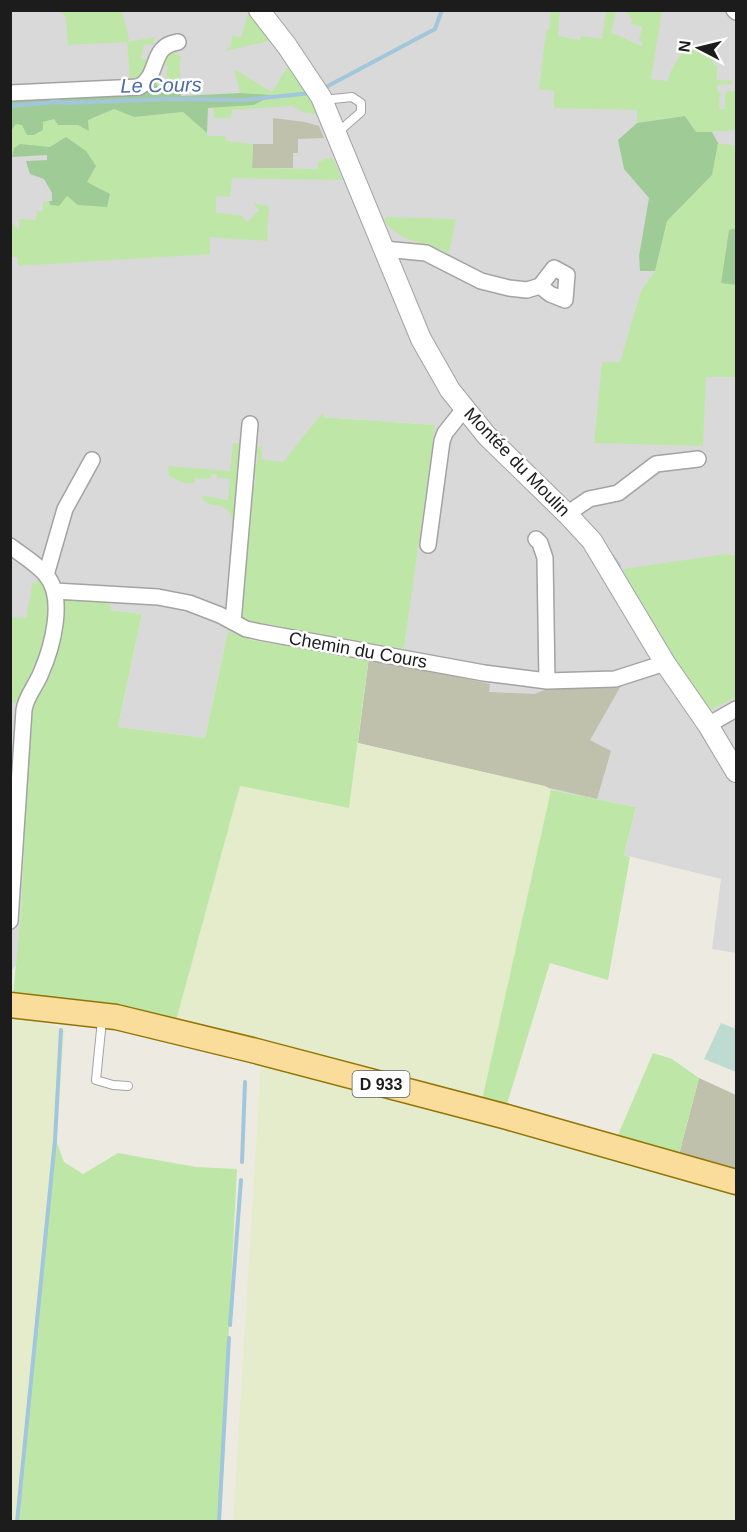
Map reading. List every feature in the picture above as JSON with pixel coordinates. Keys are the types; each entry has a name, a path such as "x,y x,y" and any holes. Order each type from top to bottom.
{"main road":[{"name":"D 933","path":"10,1005 116,1017 278,1056 507,1117 736,1182"}],"street":[{"name":"Montée du Moulin","path":"259,10 287,46 322,100 421,339 450,390 487,436 592,541 665,663 708,725 736,772"},
{"path":"10,93 139,87 150,77 156,57 162,49 166,45 178,42"},
{"path":"384,249 426,253 481,281 509,288 527,290 540,286"},
{"path":"428,545 442,441 445,433 464,409"},
{"path":"233,622 250,424"},
{"path":"567,514 589,499 618,493 656,464 698,459"},
{"path":"46,574 64,509 92,460"},
{"path":"536,539 540,543 545,558 547,681"},
{"path":"10,546 46,574 55,591 56,610 51,645 41,675 25,703 17,710 10,921"},
{"name":"Chemin du Cours","path":"55,591 158,597 189,603 246,629 484,673 547,681 615,679 665,663"},
{"path":"708,725 736,709"}],"lane":[{"path":"322,100 352,97 361,103 361,112 336,134"},
{"path":"102,1015 96,1080 128,1086"}],"shaded area":[{"path":"11,11 736,11 736,953 712,949 721,879 624,855 636,807 551,790 545,786 358,743 371,644 404,649 434,425 323,417 323,413 251,640 228,631 205,738 118,727 142,614 111,610 49,667 30,713 21,911 16,965 11,972"},
{"path":"273,118 319,126 324,138 298,139 298,153 293,153 293,168 252,168 253,144 273,144"},
{"path":"369,657 490,684 489,692 534,694 548,689 558,689 560,684 622,684 590,740 611,751 597,799 358,743"},
{"path":"358,743 545,786 551,790 482,1100 291,1047 176,1021 240,786 349,808"},
{"path":"10,1016 65,1029 17,1522 10,1521"},
{"path":"721,1023 736,1029 736,1072 704,1059"},
{"path":"261,1062 618,1160 736,1196 736,1521 233,1522"},
{"path":"699,1078 736,1095 736,1173 678,1158"}],"green space":[{"path":"251,10 319,109 316,114 305,113 292,106 232,110 231,118 214,118 213,107 254,105 272,95 240,93 234,69 272,92 288,66 270,41 225,51 231,46 232,35 241,38 248,13 246,11"},
{"path":"60,11 122,11 128,42 155,37 153,45 144,44 141,58 149,60 143,74 130,83 127,42 68,45 66,17"},
{"path":"551,11 560,11 558,36 580,40 581,36 602,39 606,11 616,11 611,33 642,46 643,42 639,40 642,27 631,24 632,19 625,11 662,11 651,79 667,81 684,52 697,45 715,44 713,65 717,66 717,80 732,81 733,84 717,85 720,93 719,109 725,109 727,91 736,91 736,130 696,133 685,116 637,123 637,110 554,108 554,91 539,89 546,31 549,29"},
{"path":"169,53 176,53 182,58 180,59 180,91 151,84 151,82 165,84 168,66 160,64"},
{"path":"151,84 180,91 181,96 240,93 273,95 254,105 208,108 207,133 183,112 134,117 114,109 88,120 89,131 78,125 58,125 54,119 43,122 43,130 34,135 27,135 22,125 16,124 11,131 11,100 45,97 53,102 58,101 61,97"},
{"path":"114,109 134,117 183,112 207,133 207,136 226,136 226,141 253,144 252,168 318,169 318,162 331,157 342,180 232,178 230,197 216,196 216,213 240,215 247,222 259,210 253,203 269,206 267,241 210,237 210,254 18,266 18,257 11,257 11,222 19,230 19,219 36,220 37,211 43,211 43,202 49,201 50,205 87,182 66,137 51,147 14,148 11,157 10,131 16,124 54,119 58,125 78,125 88,130 88,120"},
{"path":"685,116 696,132 712,132 718,143 712,175 667,221 655,271 640,271 639,256 649,198 624,169 618,140 637,123"},
{"path":"66,137 86,151 96,166 87,182 110,194 107,207 78,205 67,196 59,206 50,205 52,193 44,179 30,174 26,161 47,160 47,155 12,157 14,148 20,144 50,147"},
{"path":"718,143 736,146 736,228 729,230 721,282 736,285 736,377 706,377 703,446 594,443 602,362 620,362 641,291 655,271 667,221 712,175"},
{"path":"387,217 456,219 449,253 398,234 384,220"},
{"path":"736,228 736,285 721,283 729,230"},
{"path":"323,412 323,417 435,425 404,649 254,625 242,616 253,490 251,485 255,485 256,475 252,474 252,465 257,464 258,454 253,453 257,447 262,446 261,459 283,462"},
{"path":"233,443 242,444 228,612 226,610 231,567 232,520 226,509 206,503 203,501 203,496 228,500 230,479 217,478 217,475 211,474 210,479 195,478 194,483 184,483 169,476 168,466 230,471"},
{"path":"726,554 736,556 736,697 711,710 670,663 642,614 623,569"},
{"path":"38,576 46,588 52,607 43,655 19,701 11,704 10,686 13,684 10,678 11,603 12,617 27,618 32,583 37,583"},
{"path":"67,596 109,601 111,610 142,614 118,727 205,738 228,631 251,640 369,657 349,808 240,786 176,1021 13,995 21,911 30,713 49,667 62,600"},
{"path":"551,790 636,807 624,855 630,857 608,980 550,963 507,1104 482,1100"},
{"path":"653,1053 672,1059 699,1078 679,1154 618,1135"},
{"path":"56,1140 64,1162 83,1174 118,1153 196,1167 237,1169 219,1521 17,1521"}],"waterway":[{"name":"Le Cours","path":"326,87 435,29 442,10"},
{"name":"Le Cours","path":"10,106 57,102 169,99 243,100 311,93"},
{"path":"612,556 619,566"},
{"path":"17,1522 55,1140 61,1030"},
{"path":"242,1162 245,1082"},
{"path":"230,1325 241,1180"},
{"path":"219,1522 229,1338"}]}
